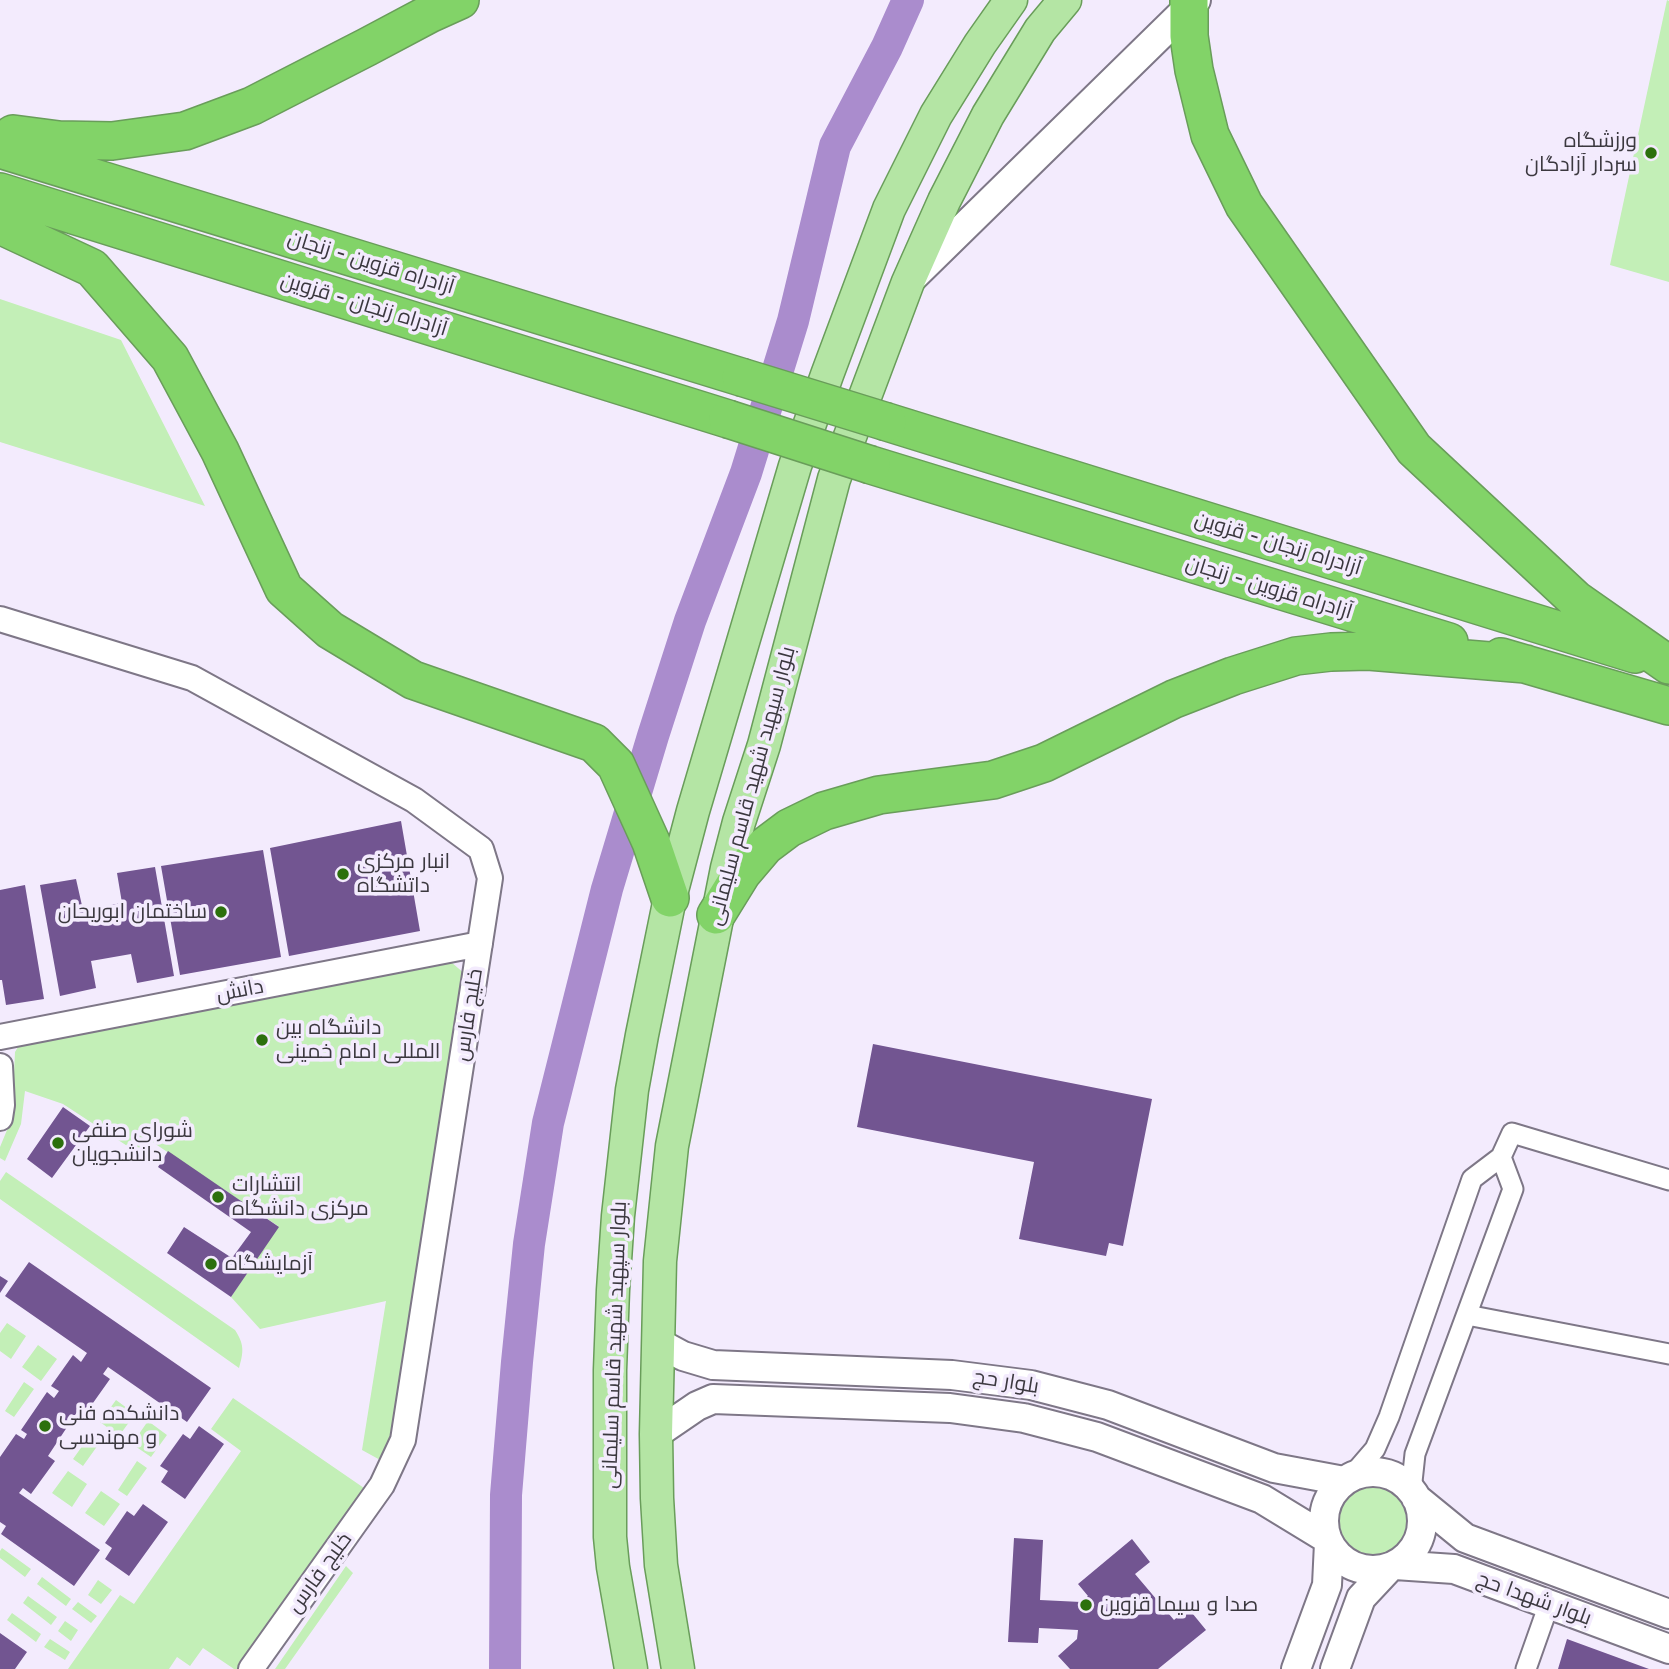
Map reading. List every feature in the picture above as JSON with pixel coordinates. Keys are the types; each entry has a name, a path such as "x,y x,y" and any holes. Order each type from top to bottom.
{"highway":[{"path":"0,133 59,140 112,141 185,131 252,106 460,0"},
{"path":"1189,0 1189,36 1194,70 1210,135 1244,205 1414,449 1576,600 1669,665"},
{"name":"آزادراه قزوین - زنجان","path":"0,149 887,422"},
{"name":"آزادراه زنجان - قزوین","path":"0,192 871,465"},
{"path":"0,225 92,268 170,358 219,451 284,589 302,605 330,629 413,680 594,743 616,765 651,842 670,898"},
{"name":"آزادراه زنجان - قزوین","path":"887,422 1669,665"},
{"name":"آزادراه قزوین - زنجان","path":"871,465 1385,624 1669,706"},
{"path":"716,915 741,873 765,846 789,828 824,811 879,795 993,780 1044,763 1174,699 1296,656 1368,651 1525,664"}],"main road":[{"name":"بلوار سپهبد شهید قاسم سلیمانی","path":"631,1669 612,1567 610,1537 613,1290 632,1090 670,898 795,466 889,209 936,115 1011,0"},
{"name":"بلوار سپهبد شهید قاسم سلیمانی","path":"678,1669 661,1564 657,1498 660,1261 672,1146 716,915 738,822 764,745 834,479 908,282 944,201 988,115 1040,30 1065,0"},
{"path":"908,282 1196,0"},
{"name":"بلوار حج","path":"657,1342 683,1356 713,1365 952,1375 1031,1385 1108,1405 1274,1468 1347,1479"},
{"path":"713,1365 699,1370 692,1377 691,1385 695,1394 713,1399"},
{"path":"656,1434 697,1406 713,1399"},
{"name":"بلوار حج","path":"713,1399 950,1408 1024,1418 1097,1437 1262,1499 1328,1541"},
{"path":"1296,1669 1327,1585 1328,1541 1323,1522 1325,1507 1333,1492 1347,1479 1366,1472 1383,1473 1399,1479 1414,1494 1422,1517 1420,1536 1410,1553 1392,1566 1361,1598 1335,1669"},
{"name":"بلوار شهدا حج","path":"1414,1494 1465,1538 1669,1614"},
{"path":"610,1498 620,1508 629,1512 640,1511 657,1498"},
{"path":"1328,1541 1339,1557 1354,1567 1372,1570 1392,1566"},
{"path":"612,1567 620,1561 642,1557 661,1564"},
{"name":"بلوار شهدا حج","path":"1392,1566 1454,1569 1669,1649"}],"street":[{"name":"خلیج فارس","path":"0,619 192,678 414,800 481,849 490,878 403,1440 382,1485 251,1669"},
{"name":"دانش","path":"0,1037 480,944"},
{"path":"0,1066 0,1118"},
{"path":"1347,1479 1375,1449 1389,1417 1472,1179 1501,1157 1512,1133 1669,1180"},
{"path":"1414,1494 1415,1454 1513,1189 1501,1157"},
{"path":"1467,1315 1669,1354"},
{"path":"1526,1669 1549,1604"}],"green space":[{"name":"ورزشگاه سردار آزادگان","path":"1667,0 1669,1 1669,282 1610,265"},
{"path":"0,299 121,340 205,506 0,442"},
{"path":"444,956 465,974 389,1442 382,1461 362,1450 386,1301 260,1329 231,1297 278,1226 148,1139 138,1153 63,1104 25,1091 21,1124 5,1161 0,1158 0,1147 12,1118 15,1052 24,1037"},
{"path":"6,1172 235,1330 242,1348 239,1368 0,1199 0,1181"},
{"path":"7,1323 26,1336 11,1359 0,1351 0,1333"},
{"path":"38,1345 57,1359 41,1381 22,1367"},
{"path":"24,1382 34,1389 14,1417 5,1411"},
{"path":"233,1398 364,1488 238,1669 203,1648 190,1666 177,1657 169,1669 68,1669 120,1595 134,1604 241,1451 211,1429"},
{"path":"116,1400 135,1414 119,1436 100,1422"},
{"path":"148,1421 167,1435 151,1457 132,1444"},
{"path":"93,1431 103,1438 83,1466 73,1459"},
{"path":"137,1461 147,1468 127,1496 118,1490"},
{"path":"68,1471 87,1484 72,1507 52,1493"},
{"path":"1364,1478 1380,1478 1396,1485 1407,1496 1414,1512 1411,1536 1402,1550 1380,1562 1364,1562 1348,1555 1337,1544 1330,1528 1330,1512 1337,1496 1348,1485"},
{"path":"101,1491 120,1504 104,1526 85,1513"},
{"path":"2,1548 31,1569 25,1577 0,1558"},
{"path":"346,1566 353,1573 285,1669 275,1669"},
{"path":"42,1577 71,1599 66,1606 37,1584"},
{"path":"98,1580 112,1590 101,1604 88,1595"},
{"path":"28,1596 57,1617 51,1625 23,1603"},
{"path":"78,1602 97,1616 91,1623 72,1609"},
{"path":"12,1613 41,1634 36,1642 7,1620"},
{"path":"65,1621 78,1630 71,1641 58,1631"},
{"path":"50,1639 70,1652 65,1660 44,1647"}],"building":[{"name":"انبار مرکزی داتشگاه","path":"401,821 420,931 289,956 270,848"},
{"name":"ساختمان ابوریحان","path":"263,850 281,957 180,975 161,866"},
{"path":"155,867 174,976 137,983 131,954 91,961 96,988 60,996 40,885 76,879 83,910 122,903 117,873"},
{"path":"25,885 44,999 6,1005 0,980 0,890"},
{"path":"873,1044 1152,1099 1123,1246 1109,1243 1106,1256 1019,1239 1034,1162 857,1127"},
{"name":"شورای صنفی دانشجویان","path":"63,1107 90,1126 52,1178 27,1159"},
{"path":"168,1151 279,1227 231,1297 167,1253 184,1227 232,1258 251,1232 158,1167"},
{"name":"دانشکده فنی و مهندسی","path":"29,1262 211,1388 187,1422 108,1367 103,1374 110,1379 88,1410 83,1407 77,1412 48,1456 55,1461 31,1494 23,1488 19,1493 100,1550 74,1586 1,1534 6,1526 0,1522 0,1457 16,1434 24,1439 27,1434 21,1430 47,1392 54,1398 59,1391 51,1386 73,1355 81,1362 87,1353 5,1296"},
{"path":"0,1276 8,1281 0,1293"},
{"path":"199,1426 224,1444 185,1499 161,1482 168,1471 160,1466 183,1434 190,1439"},
{"path":"143,1504 168,1522 129,1576 105,1559 112,1548 105,1543 127,1511 134,1516"},
{"name":"صدا و سیما قزوین","path":"1014,1538 1043,1540 1040,1600 1081,1602 1088,1596 1078,1584 1132,1539 1150,1562 1135,1574 1174,1620 1188,1608 1206,1630 1158,1669 1070,1669 1058,1656 1077,1639 1078,1630 1039,1628 1038,1643 1008,1642"},
{"path":"0,1633 27,1652 15,1669 0,1669"},
{"path":"1567,1639 1649,1669 1558,1669"}],"waterway":[{"path":"505,1669 506,1495 529,1244 548,1123 607,889 690,621 746,473 793,321 835,146 887,47 908,0"}],"place":[{"name":"ورزشگاه سردار آزادگان","path":"1651,153"},
{"name":"انبار مرکزی داتشگاه","path":"343,874"},
{"name":"ساختمان ابوریحان","path":"221,912"},
{"name":"دانشگاه بین المللی امام خمینی","path":"262,1040"},
{"name":"شورای صنفی دانشجویان","path":"58,1143"},
{"name":"انتشارات مرکزی دانشگاه","path":"218,1197"},
{"name":"آزمایشگاه","path":"211,1264"},
{"name":"دانشکده فنی و مهندسی","path":"45,1426"},
{"name":"صدا و سیما قزوین","path":"1086,1605"}]}
